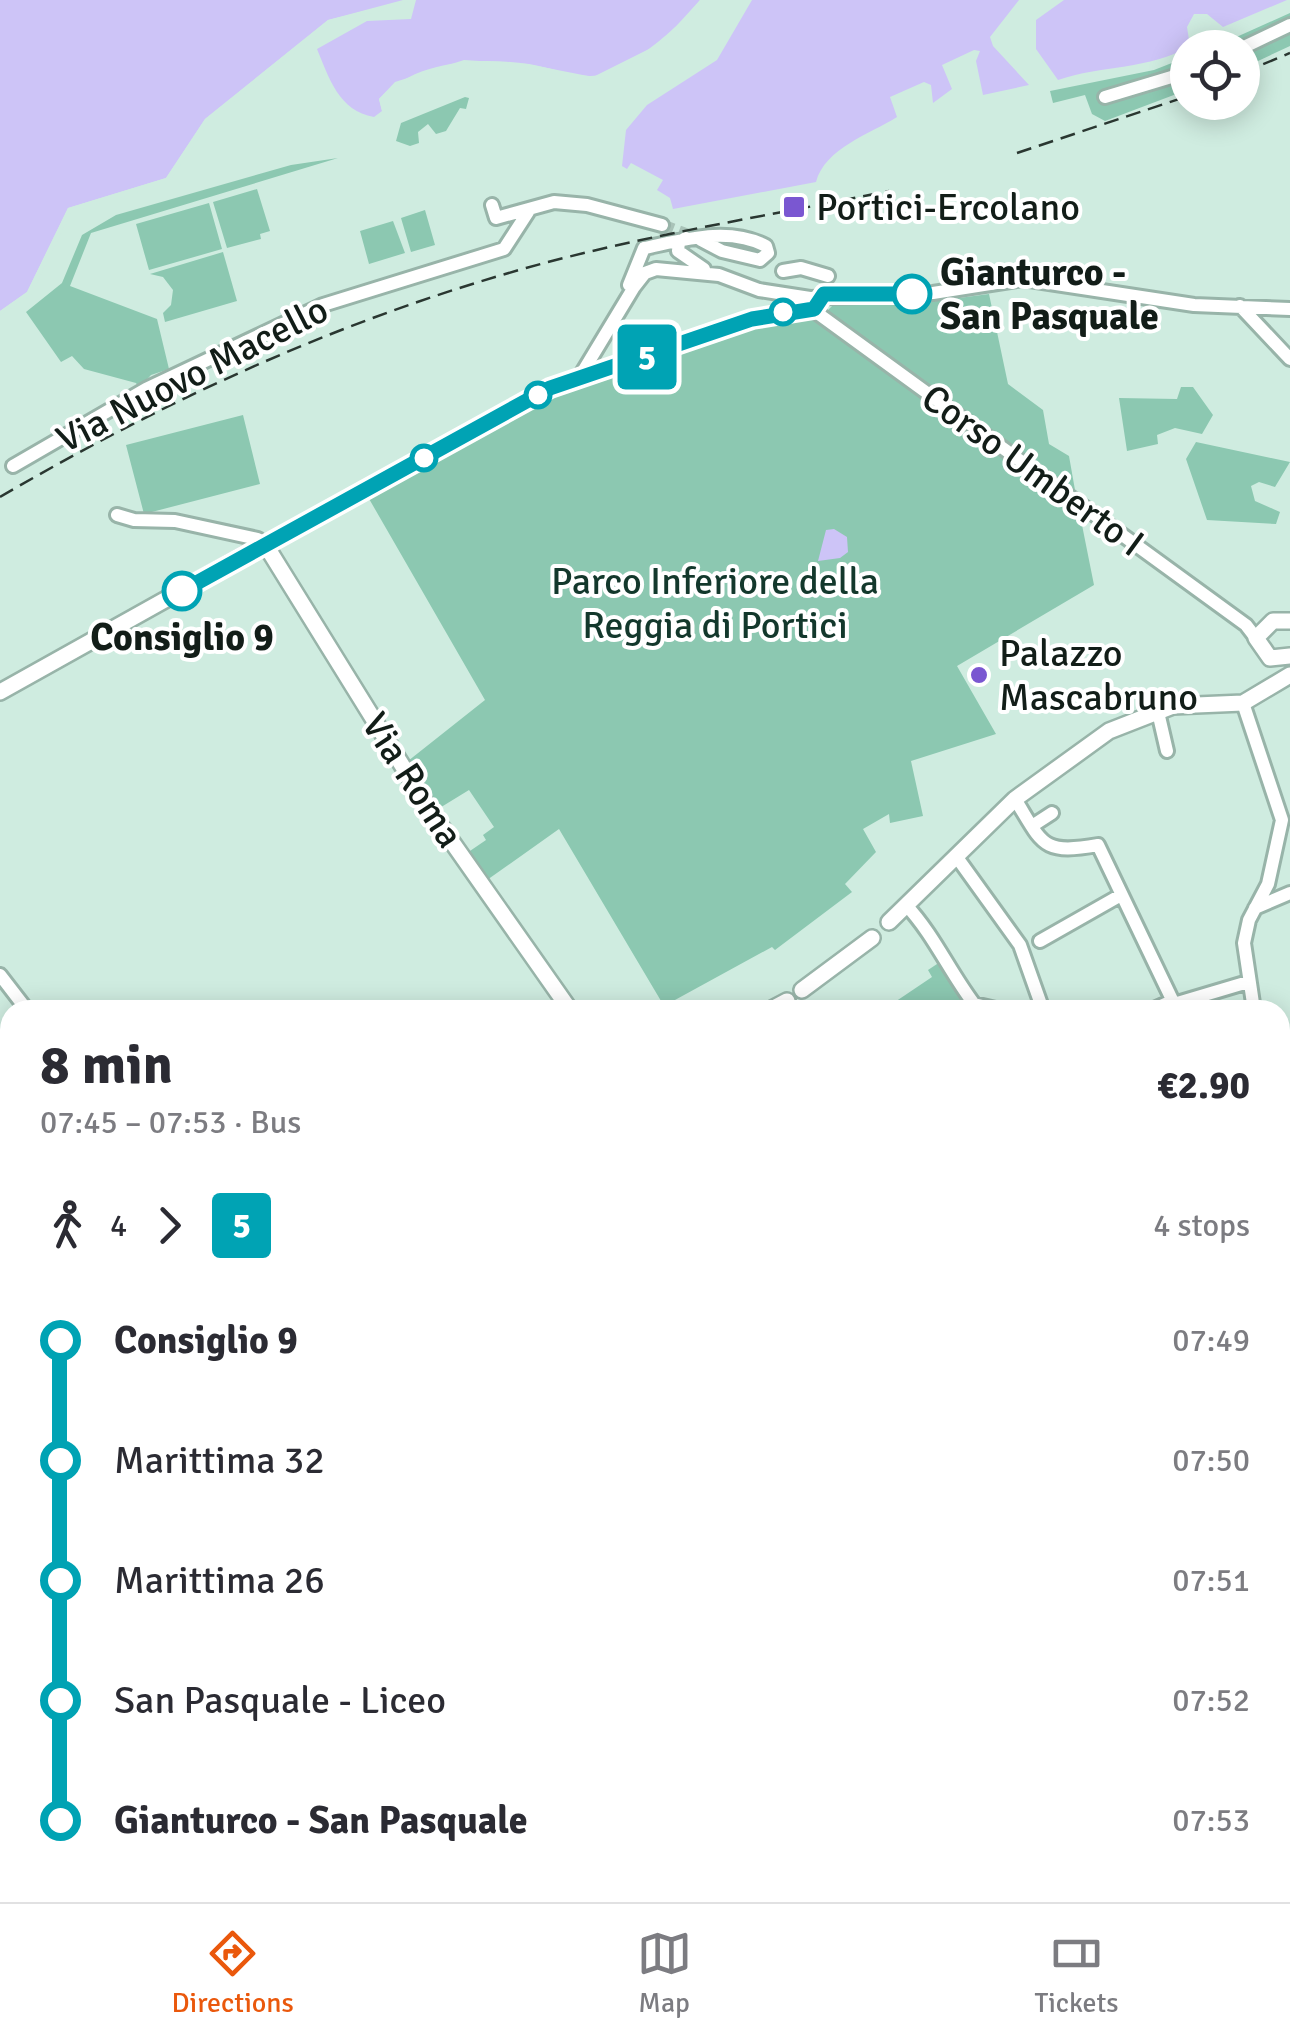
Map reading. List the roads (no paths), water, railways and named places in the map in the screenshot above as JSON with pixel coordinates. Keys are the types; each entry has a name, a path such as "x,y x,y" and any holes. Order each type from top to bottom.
{"main road":[{"path":"0,692 263,545"},
{"name":"Via Roma","path":"263,545 429,809 563,1000"},
{"path":"1258,691 1260,640 1286,616"},
{"path":"1260,640 1290,656"},
{"path":"889,922 1015,798 1109,731 1173,706 1243,702 1290,677"},
{"path":"802,990 872,938"}],"street":[{"path":"1260,39 1290,25"},
{"path":"1105,97 1170,77"},
{"path":"492,205 496,218 554,202 583,204 662,225"},
{"name":"Via Nuovo Macello","path":"13,466 146,389 324,305 504,250 528,212"},
{"path":"609,328 644,248 694,238 755,241 766,246 768,253 760,260 722,251 694,238 679,242 678,251 694,268"},
{"path":"579,378 646,273 656,269 694,268 759,290 816,303"},
{"path":"783,270 801,268 828,276"},
{"path":"117,515 237,532 258,539 263,545 533,397 752,319 816,303 933,293 1023,279 1064,282 1194,305 1290,309"},
{"name":"Corso Umberto I","path":"816,303 1260,640 1290,677"},
{"path":"1240,306 1290,360"},
{"path":"594,355 598,374"},
{"path":"1243,702 1252,754 1282,820 1274,866 1244,943 1252,1000"},
{"path":"1158,712 1167,751"},
{"path":"1015,798 1047,846 1067,852 1098,845 1172,1000"},
{"path":"1032,826 1052,812"},
{"path":"956,856 1020,945 1039,1000"},
{"path":"1255,908 1290,893"},
{"path":"1040,941 1121,895"},
{"path":"906,905 932,932 946,967 971,1000"},
{"path":"0,975 19,1000"},
{"path":"1190,1000 1248,982"}],"tunnel":[{"path":"662,225 699,239"}],"railway":[{"path":"1260,66 1290,53"},
{"path":"1017,153 1170,102"},
{"path":"0,497 191,395 388,312 571,256 889,191"}],"place":[{"name":"Portici-Ercolano","path":"794,207"},
{"name":"Gianturco - San Pasquale","path":"912,294"},
{"name":"Consiglio 9","path":"182,591"},
{"name":"Palazzo Mascabruno","path":"979,675"}],"park label":[{"name":"Parco Inferiore della Reggia di Portici","path":"715,603"}]}
